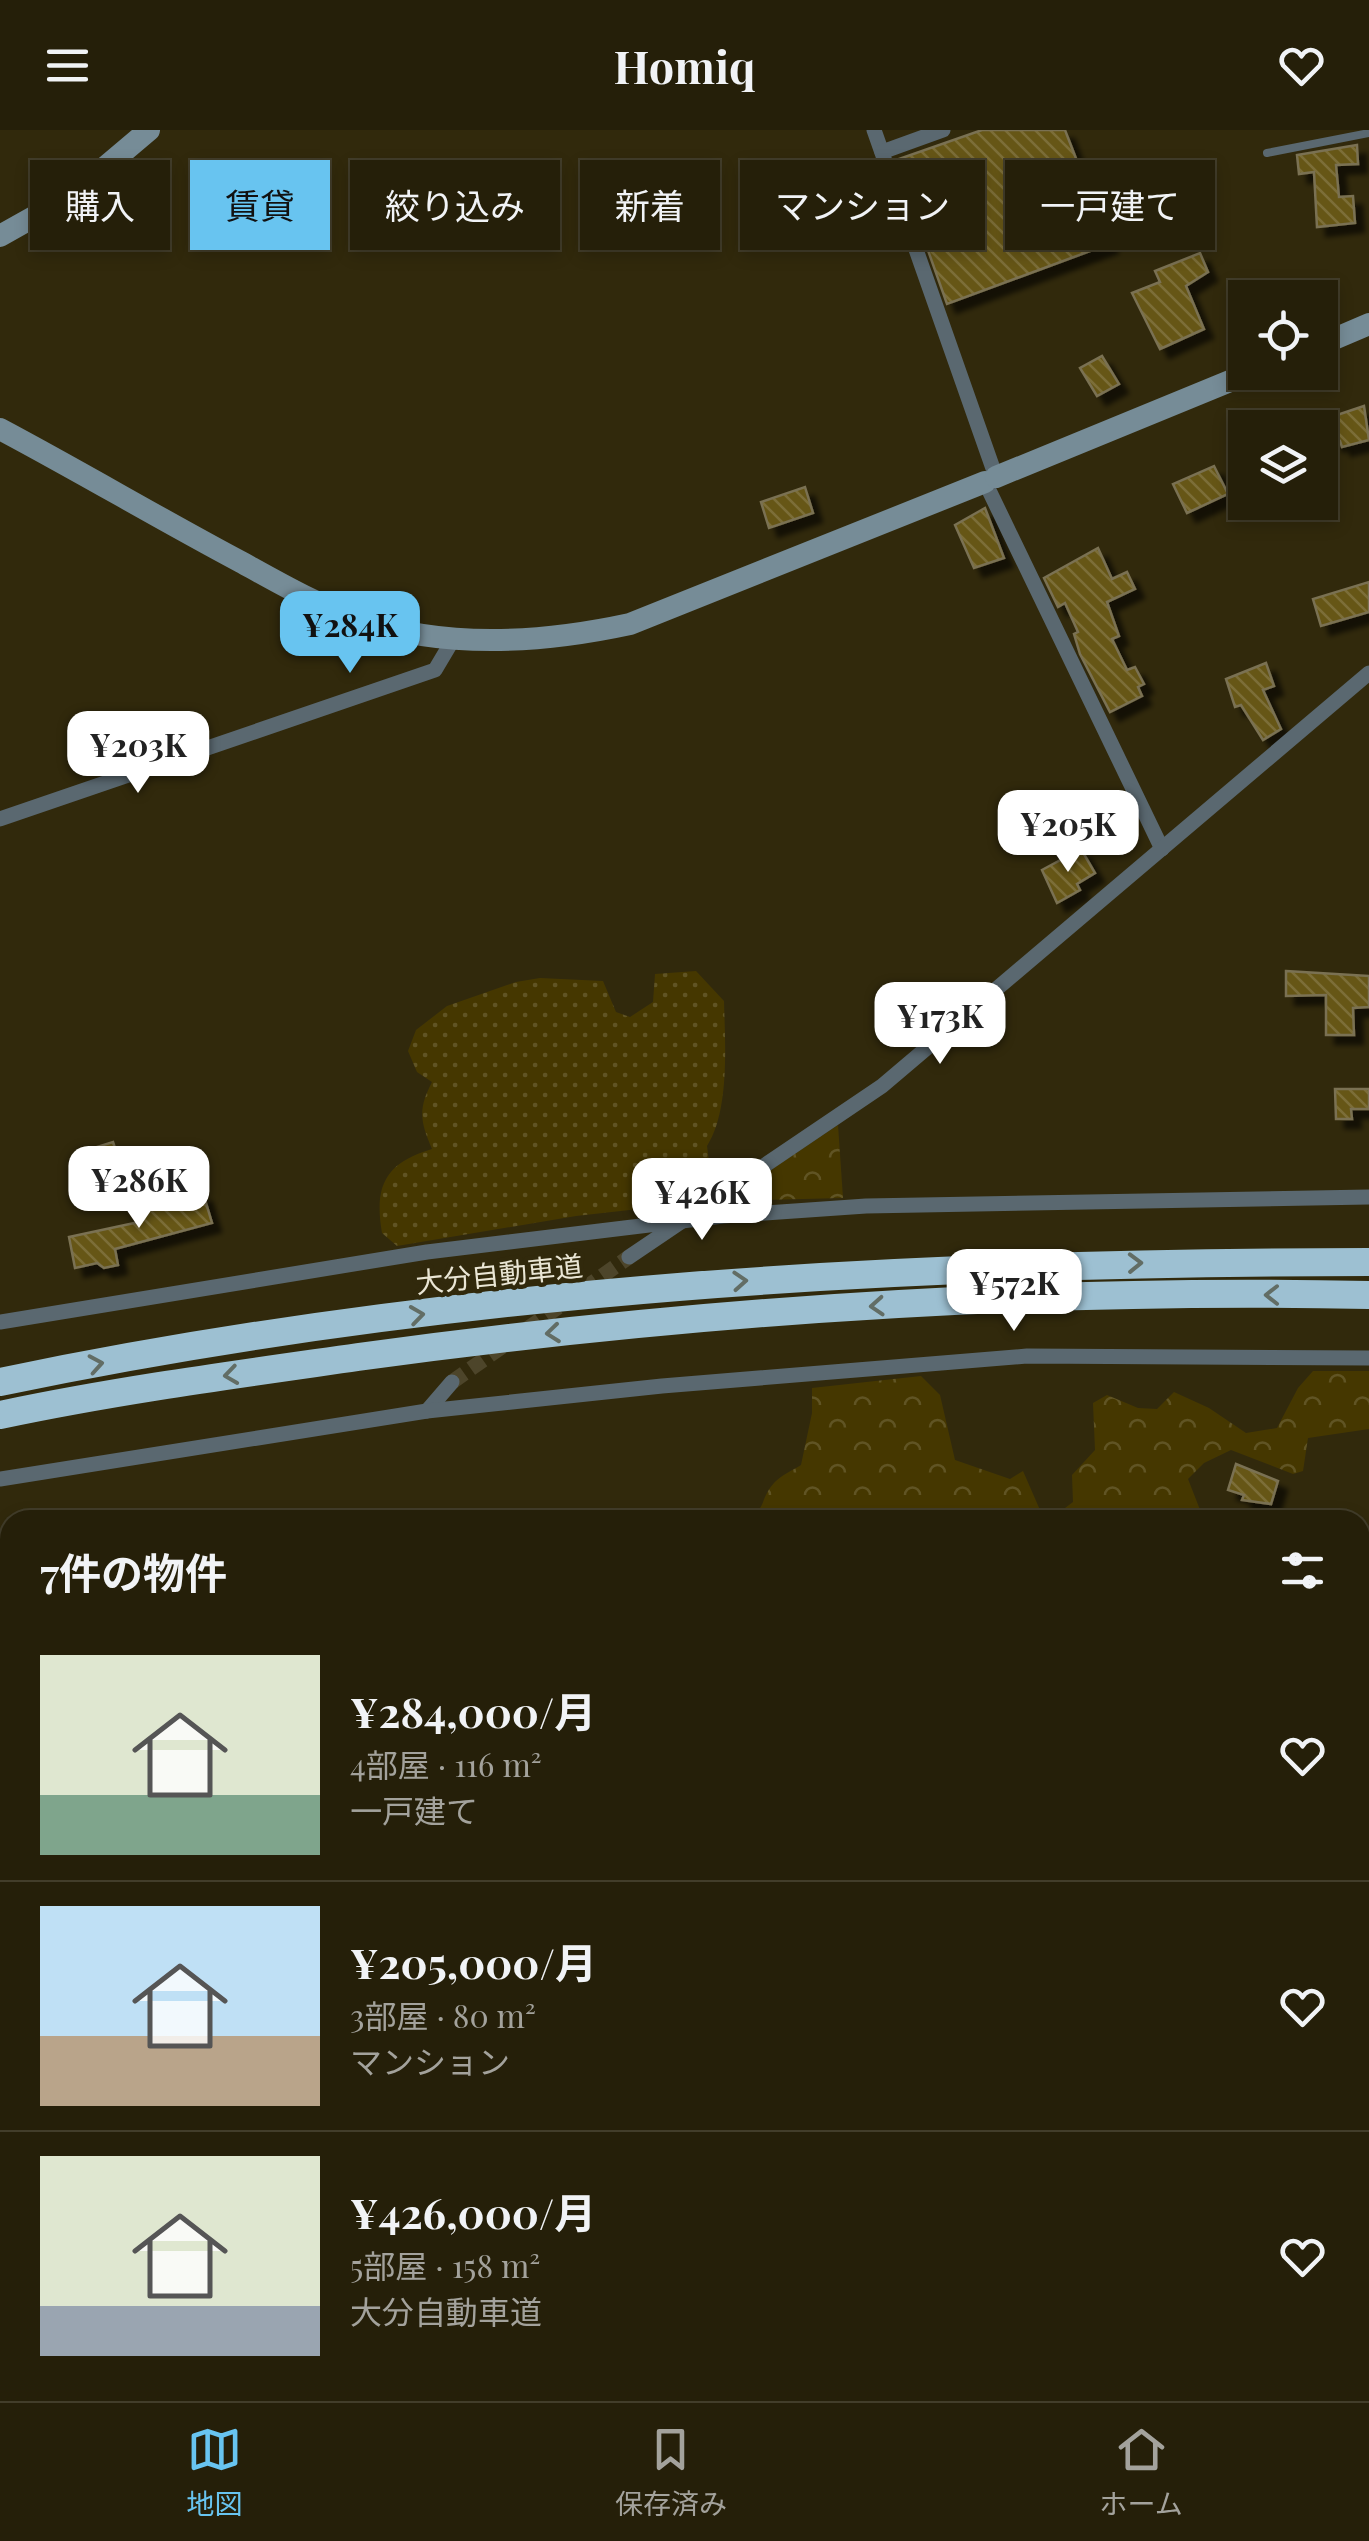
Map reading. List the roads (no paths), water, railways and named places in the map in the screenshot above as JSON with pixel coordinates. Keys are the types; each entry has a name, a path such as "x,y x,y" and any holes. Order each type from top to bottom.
{"highway":[{"name":"大分自動車道","path":"0,1382 212,1344 465,1308 714,1283 952,1267 1369,1262"},
{"path":"0,1415 254,1372 468,1342 718,1316 953,1302 1369,1295"}],"street":[{"path":"0,236 71,196 149,130"},
{"path":"874,130 990,480 1162,849"},
{"path":"882,152 943,130"},
{"path":"1338,337 1369,324"},
{"path":"0,428 282,585 358,619 454,638 570,637 630,624 1228,382"},
{"path":"0,819 435,670 454,638"},
{"path":"629,1257 882,1086 1369,673"},
{"path":"0,1322 582,1230 866,1206 1369,1197"},
{"path":"0,1479 427,1411 662,1386 1028,1356 1369,1358"},
{"path":"427,1411 452,1382"}],"lane":[{"path":"1266,153 1369,133"}],"tunnel":[{"path":"452,1382 629,1257"}]}
